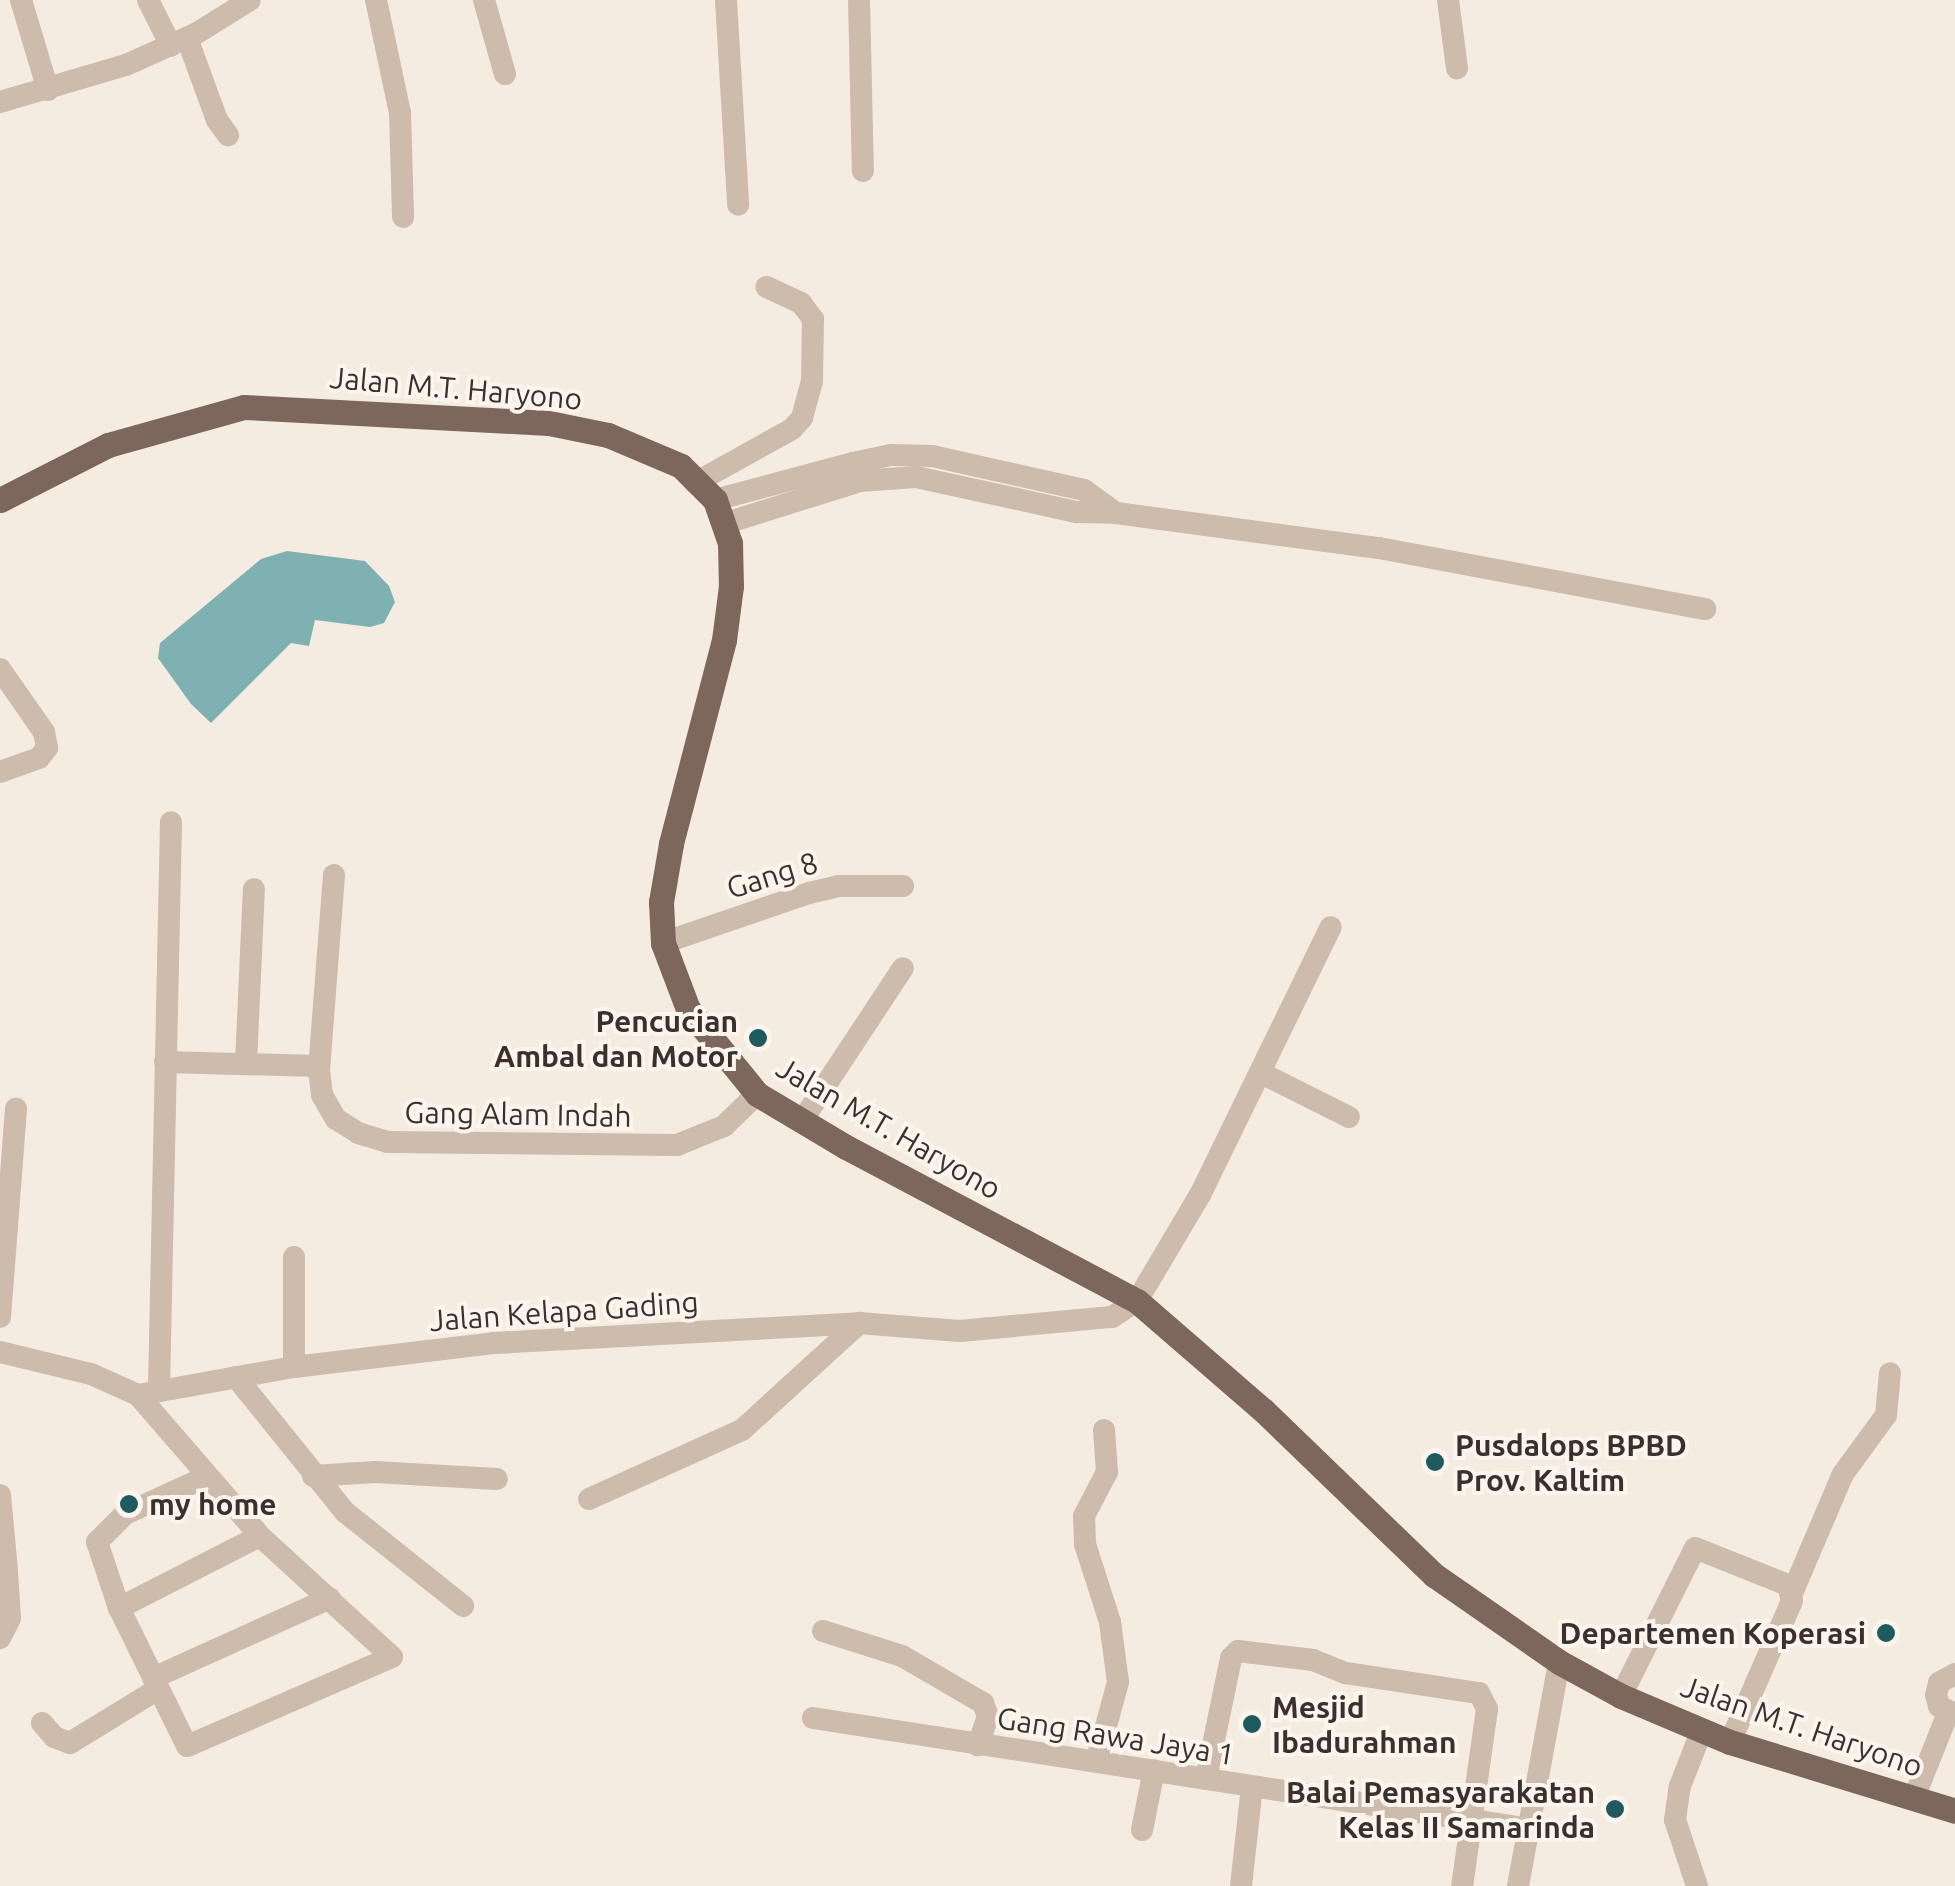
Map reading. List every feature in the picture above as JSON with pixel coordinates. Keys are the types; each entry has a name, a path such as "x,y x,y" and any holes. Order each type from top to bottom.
{"main road":[{"name":"Jalan M.T. Haryono","path":"0,500 123,440 244,407 549,424 646,447 681,466 719,512 730,543 731,586 724,640 671,844 662,902 663,943 688,1010 757,1094 1137,1301 1263,1410 1434,1575 1559,1662 1622,1696 1730,1742 1955,1811"}],"street":[{"path":"21,0 48,90"},
{"path":"148,0 179,42 228,135"},
{"path":"0,101 48,90 179,42 250,0"},
{"path":"376,0 400,113 403,217"},
{"path":"484,0 505,74"},
{"path":"726,0 738,204"},
{"path":"859,0 862,171"},
{"path":"1448,0 1457,68"},
{"path":"694,483 792,429 802,418 812,381 813,319 800,303 766,286"},
{"path":"719,512 866,460 892,455 932,456 1084,490 1116,513 1379,548 1705,609"},
{"path":"0,669 44,732 48,748 39,758 0,772"},
{"path":"171,822 166,1062 148,1392 206,1477 260,1536 392,1657 190,1746 183,1742 119,1608 97,1552 100,1535 125,1514 206,1477"},
{"name":"Gang Alam Indah","path":"334,875 319,1066 322,1094 336,1119 358,1133 388,1142 676,1145 724,1126 757,1094"},
{"name":"Gang 8","path":"663,943 809,893 840,886 903,886"},
{"path":"246,1063 254,889"},
{"path":"1137,1301 1200,1195 1263,1074 1332,927"},
{"path":"802,1121 902,968"},
{"path":"166,1062 319,1066"},
{"path":"1263,1074 1349,1117"},
{"path":"0,1317 16,1109"},
{"path":"294,1257 294,1367"},
{"name":"Jalan Kelapa Gading","path":"148,1392 294,1367 494,1343 859,1323 960,1332 1094,1322 1137,1301"},
{"path":"589,1498 742,1430 859,1323"},
{"path":"0,1352 148,1392"},
{"path":"1730,1742 1848,1464 1886,1415 1890,1374"},
{"path":"236,1377 313,1476 357,1522 463,1606"},
{"path":"1097,1759 1118,1682 1110,1622 1085,1544 1084,1516 1107,1472 1104,1430"},
{"path":"313,1476 375,1472 497,1480"},
{"path":"0,1496 10,1618 0,1638"},
{"path":"119,1608 260,1536"},
{"path":"1622,1696 1695,1548 1793,1591"},
{"path":"42,1722 54,1737 70,1743 156,1684 330,1598"},
{"path":"823,1631 902,1656 983,1703 988,1716 978,1745"},
{"path":"1206,1779 1231,1658 1238,1651 1313,1660 1346,1673 1479,1693 1488,1709 1462,1886"},
{"path":"1518,1886 1559,1662"},
{"path":"1914,1798 1952,1714 1936,1694 1952,1671"},
{"name":"Gang Rawa Jaya 1","path":"813,1718 1529,1829"},
{"path":"1697,1886 1680,1839 1675,1804 1702,1730"},
{"path":"1142,1830 1154,1770"},
{"path":"1241,1886 1252,1787"}],"water":[{"path":"287,551 365,561 389,586 395,602 384,623 370,627 315,620 309,646 291,643 211,723 191,704 158,658 160,643 261,559"}],"place":[{"name":"Pencucian Ambal dan Motor","path":"758,1038"},
{"name":"Pusdalops BPBD Prov. Kaltim","path":"1435,1462"},
{"name":"my home","path":"129,1504"},
{"name":"Departemen Koperasi","path":"1886,1633"},
{"name":"Mesjid Ibadurahman","path":"1252,1724"},
{"name":"Balai Pemasyarakatan Kelas II Samarinda","path":"1615,1809"}]}
